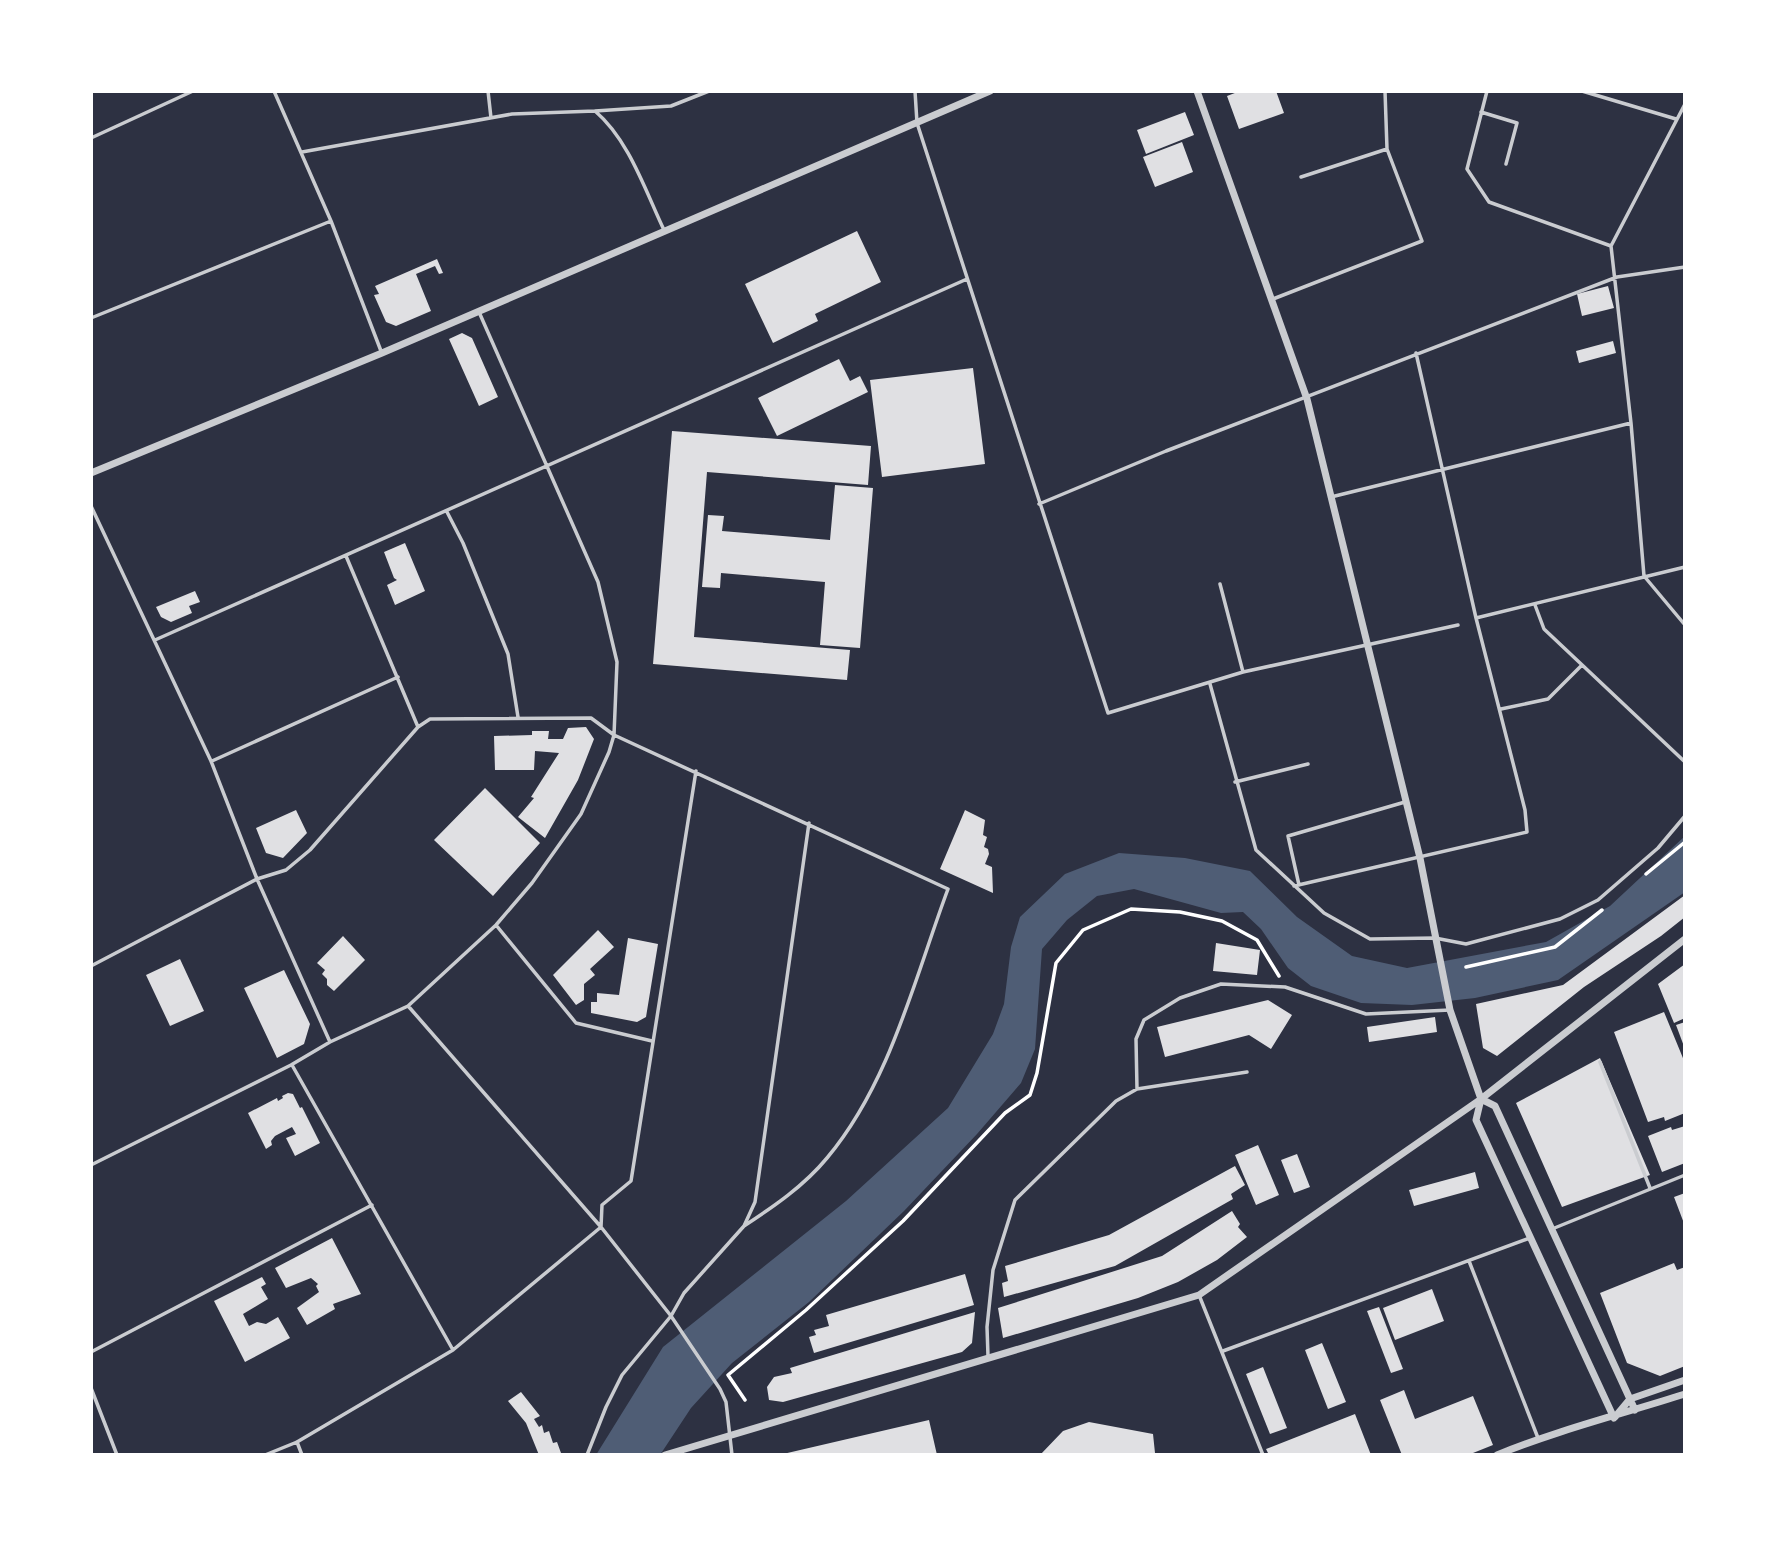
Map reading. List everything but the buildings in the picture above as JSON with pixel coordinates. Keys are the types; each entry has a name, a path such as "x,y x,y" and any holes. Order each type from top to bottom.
{"street":[{"path":"91,473 382,354 990,91"},
{"path":"1200,92 1307,399 1420,858 1450,1007 1481,1099 1476,1119 1614,1418"},
{"path":"665,1455 1199,1295 1481,1099 1685,939"},
{"path":"1481,1099 1495,1106 1635,1410"},
{"path":"1614,1418 1630,1399 1685,1380"},
{"path":"1497,1455 1538,1438 1614,1418 1685,1394"}],"lane":[{"path":"91,138 193,91"},
{"path":"274,91 331,221 382,354"},
{"path":"488,91 491,118"},
{"path":"302,152 512,114 671,106 709,91"},
{"path":"915,91 917,123 1108,713 1243,672 1458,625"},
{"path":"1271,300 1422,241 1387,149 1385,91"},
{"path":"1487,91 1467,169 1489,202 1611,246"},
{"path":"1582,91 1676,119"},
{"path":"1685,104 1611,246 1617,277 1632,423 1644,576 1685,625"},
{"path":"595,111 609,123 628,154 665,232"},
{"path":"1481,112 1517,123 1507,164"},
{"path":"1301,177 1387,149"},
{"path":"91,318 331,221"},
{"path":"1039,504 1166,451 1307,399 1416,353 1617,277 1685,268"},
{"path":"155,640 967,278"},
{"path":"91,1166 291,1065 330,1042 408,1006 496,925 532,883 581,814 610,752 614,735 617,662 598,582 479,312"},
{"path":"1296,886 1527,832 1501,709 1476,618 1416,353"},
{"path":"1331,497 1632,423"},
{"path":"91,506 211,761 257,879 330,1042"},
{"path":"446,512 463,543 508,654 517,717"},
{"path":"346,556 418,727"},
{"path":"1476,618 1685,567"},
{"path":"1220,584 1243,672"},
{"path":"1535,605 1544,629 1685,762"},
{"path":"1501,709 1548,699 1582,665"},
{"path":"211,761 398,677"},
{"path":"1210,684 1235,782 1256,849 1324,913 1370,939 1435,938 1466,944 1569,914 1598,900 1658,848 1685,816"},
{"path":"91,966 257,879 286,870 310,850 418,727 430,719 591,718 614,735 809,822 948,889 883,1065 859,1114 826,1160 779,1203 744,1226 684,1293 671,1315 622,1375 587,1455"},
{"path":"1235,782 1308,764"},
{"path":"265,1455 297,1442 453,1350 601,1227 602,1205 631,1181 696,770"},
{"path":"1296,886 1288,835 1405,802"},
{"path":"744,1226 755,1202 809,822"},
{"path":"496,925 576,1023 652,1041"},
{"path":"1137,1089 1136,1039 1144,1020 1180,998 1221,984 1285,987 1366,1014 1450,1007"},
{"path":"408,1006 601,1227 671,1315 726,1402 732,1455"},
{"path":"1600,1062 1650,1188"},
{"path":"291,1065 453,1350"},
{"path":"988,1358 986,1327 993,1270 1015,1200 1116,1101 1137,1089 1247,1072"},
{"path":"1550,1230 1685,1175"},
{"path":"91,1352 372,1205"},
{"path":"1223,1351 1531,1238"},
{"path":"1469,1261 1538,1438"},
{"path":"1199,1295 1263,1455"},
{"path":"91,1388 117,1455"},
{"path":"297,1442 302,1455"}],"path":[{"path":"745,1400 729,1375 807,1310 903,1221 1005,1113 1030,1095 1037,1073 1056,963 1083,930 1131,909 1180,912 1222,921 1257,940 1285,987"}],"water":[{"path":"1685,836 1685,892 1558,980 1475,998 1412,1005 1361,1003 1311,986 1288,968 1261,929 1243,912 1221,913 1134,889 1097,896 1067,920 1042,949 1035,1049 1021,1083 977,1134 904,1211 809,1302 732,1363 691,1408 660,1455 596,1455 663,1347 846,1201 948,1108 993,1034 1004,1004 1011,947 1020,917 1065,874 1119,853 1185,858 1250,871 1297,917 1352,956 1407,968 1546,942 1610,906"}]}
